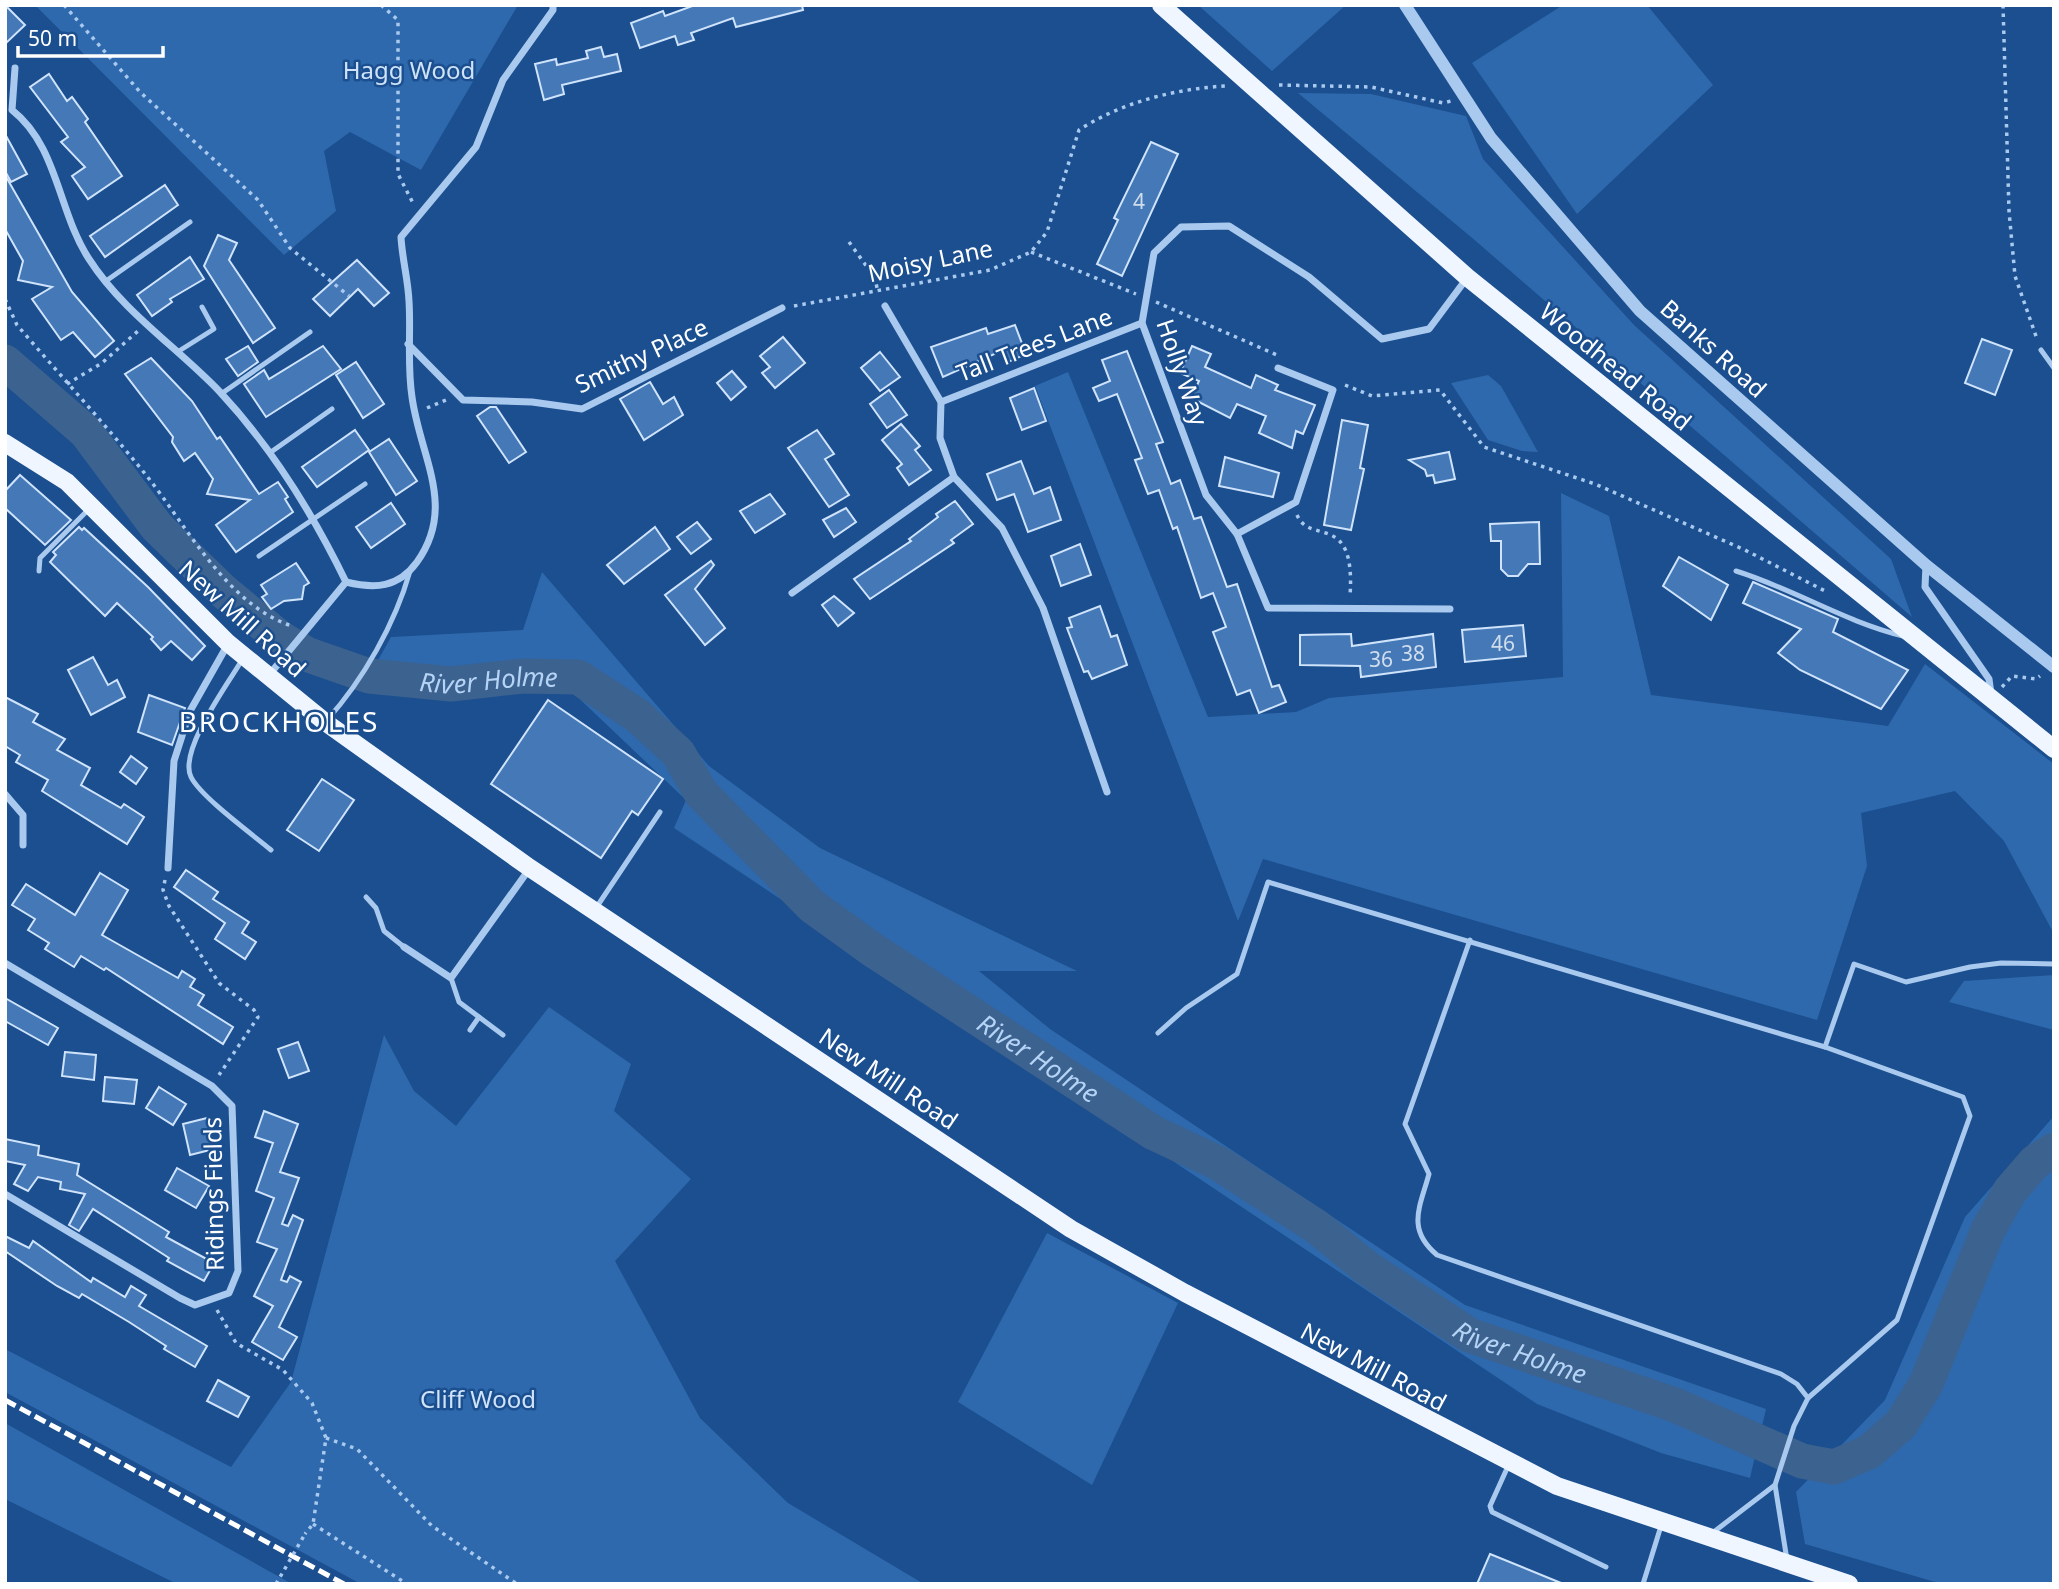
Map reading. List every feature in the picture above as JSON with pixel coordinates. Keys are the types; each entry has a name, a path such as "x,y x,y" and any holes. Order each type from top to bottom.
{"main road":[{"name":"Woodhead Road","path":"1161,5 1467,277 2054,749"},
{"name":"New Mill Road","path":"5,443 67,482 228,643 325,722 530,868 1071,1229 1185,1293 1509,1464 1557,1486 1849,1584"}],"street":[{"path":"346,582 368,587 392,584 410,571 426,549 436,524 435,493 412,399 408,343 409,298 401,237 475,147 503,80 553,10 553,5"},
{"name":"Banks Road","path":"1405,5 1491,138 1640,311 1926,565 2054,667"},
{"path":"15,68 9,112 28,123 41,144 71,227 90,261 146,324 179,351 221,394 271,452 314,519 346,582"},
{"name":"Holly Way","path":"1450,609 1268,608 1237,534 1206,495 1142,323 1144,297 1154,253 1181,227 1228,226 1309,277 1382,340 1429,329 1467,277"},
{"path":"885,306 941,402 940,438 954,477 1002,528 1043,608 1107,792"},
{"name":"Smithy Place","path":"463,400 532,402 582,409 782,308"},
{"name":"Tall Trees Lane","path":"941,402 1142,323"},
{"path":"408,343 463,400"},
{"path":"1237,534 1296,502 1333,390 1278,368"},
{"path":"792,593 954,477"},
{"path":"1926,565 1926,587 1989,679 1991,699"},
{"path":"268,676 346,582"},
{"path":"168,868 174,761 190,712 228,643"},
{"path":"5,794 23,815 23,845"},
{"path":"404,947 451,978 530,868"},
{"name":"Ridings Fields","path":"5,963 212,1086 232,1106 238,1271 229,1293 195,1305 5,1194"}],"lane":[{"path":"106,281 190,222"},
{"path":"179,351 214,329 202,307"},
{"path":"221,394 310,332"},
{"path":"2041,350 2054,368"},
{"path":"271,452 332,409"},
{"path":"259,556 365,484"},
{"path":"39,570 40,558 92,507"},
{"path":"325,722 350,694 404,594 410,571"},
{"path":"1736,571 1763,579 1871,628 1913,638"},
{"path":"244,657 196,738 189,772 220,807 271,850"},
{"path":"594,911 660,812"},
{"path":"1158,1034 1186,1008 1237,974 1268,882 1825,1047 1963,1097 1970,1116 1897,1320 1808,1398 1794,1426 1775,1485 1788,1563"},
{"path":"366,897 376,908 384,931 404,947"},
{"path":"1470,940 1405,1124 1429,1174 1416,1219 1419,1234 1426,1245 1437,1255 1781,1374 1797,1384 1808,1398"},
{"path":"1825,1047 1854,964 1906,982 1991,964 2054,964"},
{"path":"451,978 459,1002 503,1035"},
{"path":"470,1030 479,1017"},
{"path":"1509,1464 1490,1506 1492,1512 1606,1567"},
{"path":"1707,1537 1775,1485"},
{"path":"1643,1584 1662,1523"}],"path":[{"path":"64,5 140,92 258,200 290,248 349,296"},
{"path":"381,5 398,20 398,174 414,205"},
{"path":"2003,5 2009,212 2015,276 2041,350"},
{"path":"1279,356 1144,297 1031,252 1048,232 1079,130 1106,113 1191,88 1246,82 1371,87 1443,103 1465,98"},
{"path":"849,242 875,278 885,306"},
{"name":"Moisy Lane","path":"782,308 990,270 1031,252"},
{"path":"5,299 18,325 148,476 206,559 269,619 304,630"},
{"path":"67,384 102,363 146,324"},
{"path":"1340,383 1372,396 1440,390 1484,447 1595,484 1745,550 1836,597"},
{"path":"416,414 441,401 463,400"},
{"path":"1296,502 1297,518 1305,526 1332,533 1342,542 1351,562 1349,609"},
{"path":"1991,699 2012,676 2036,679"},
{"path":"168,868 163,890 169,906 219,983 254,1010 258,1017 212,1086"},
{"path":"212,1299 236,1343 283,1370 312,1403 326,1438 313,1524 276,1584"},
{"path":"326,1438 357,1448 432,1526 517,1584"},
{"path":"313,1524 407,1584"}],"green space":[{"name":"Hagg Wood","path":"35,5 518,5 421,170 350,132 324,151 336,211 284,255"},
{"path":"1198,5 1346,5 1272,71"},
{"path":"1563,5 1647,5 1713,85 1577,214 1472,63"},
{"path":"1298,93 1371,94 1466,116 1483,159 1634,325 1891,559 1912,617 1471,237"},
{"path":"1068,372 1208,717 1296,712 1329,698 1563,677 1561,493 1609,516 1651,695 1888,726 1925,664 2054,764 2054,934 2004,841 1955,791 1861,813 1867,866 1817,1020 1263,859 1238,921 1035,386"},
{"path":"1488,375 1501,386 1538,452 1522,451 1488,440 1451,383"},
{"path":"542,572 709,766 820,848 1077,971 979,971 1050,1029 1465,1305 1766,1409 1750,1478 1661,1453 1537,1404 674,828 686,800 567,687 372,671 391,637 523,630"},
{"path":"2054,975 2054,1030 1949,1002 1964,981"},
{"name":"Cliff Wood","path":"549,1007 631,1064 614,1111 691,1179 615,1261 700,1418 788,1503 924,1584 361,1584 5,1392 5,1349 231,1467 291,1382 384,1035 414,1091 456,1126"},
{"path":"2054,1116 2054,1584 1942,1584 1805,1544 1796,1492 1885,1400 1965,1217"},
{"path":"1047,1233 1178,1303 1092,1485 958,1402"},
{"path":"5,1423 292,1584 177,1584 5,1499"}],"building":[{"path":"5,5 25,25 5,44"},
{"path":"695,5 802,5 803,10 736,27 733,18 691,33 694,40 678,45 675,36 640,48 631,23 663,11 665,16"},
{"path":"601,47 604,57 617,54 621,71 562,85 564,94 544,100 535,64 556,59 557,65 588,58 586,51"},
{"path":"49,74 67,101 72,97 88,119 85,122 122,176 88,199 72,176 85,167 61,142 68,137 30,87"},
{"path":"5,134 27,174 11,182 5,171"},
{"path":"1151,142 1178,154 1122,276 1097,264 1118,220 1114,218"},
{"path":"5,175 72,292 114,341 95,357 73,332 61,340 32,299 52,287 18,280 23,261 5,229"},
{"path":"165,185 178,205 105,257 90,236"},
{"path":"218,235 237,243 229,260 275,328 253,343 204,266"},
{"path":"190,257 204,279 170,299 172,302 152,316 137,295"},
{"path":"357,260 389,293 374,306 358,289 330,316 313,299"},
{"path":"1015,325 1026,354 1006,363 1001,351 943,377 931,347 986,328 988,334"},
{"path":"783,337 805,363 775,388 762,373 770,367 760,356"},
{"path":"1982,339 2012,350 1995,395 1965,383"},
{"path":"248,346 258,362 238,376 226,359"},
{"path":"323,346 341,369 266,417 244,384 264,370 269,379"},
{"path":"1192,346 1211,354 1205,367 1251,388 1256,375 1278,385 1275,390 1315,405 1303,434 1296,431 1292,448 1259,433 1266,416 1237,404 1230,418 1191,398 1199,381 1180,373"},
{"path":"1127,351 1163,442 1156,444 1171,484 1180,480 1194,519 1201,517 1227,587 1237,584 1272,687 1279,685 1286,702 1259,713 1250,690 1237,695 1213,632 1226,627 1213,593 1201,598 1177,527 1173,529 1159,490 1148,494 1135,460 1142,458 1117,394 1099,401 1093,388 1110,381 1102,360"},
{"path":"880,352 900,377 880,391 861,368"},
{"path":"151,358 192,401 259,494 278,482 288,497 285,499 293,512 236,552 216,525 250,500 207,494 213,479 195,453 184,461 172,442 173,437 125,374"},
{"path":"356,362 384,404 363,418 336,375"},
{"path":"732,371 746,387 731,400 717,383"},
{"path":"650,382 663,404 674,397 683,415 644,440 620,399"},
{"path":"1034,388 1046,421 1022,430 1010,398"},
{"path":"889,390 907,415 887,428 870,404"},
{"path":"490,407 496,407 526,452 509,463 477,416"},
{"path":"1342,420 1368,425 1360,468 1364,469 1351,530 1324,525"},
{"path":"901,424 920,446 915,450 931,470 909,485 897,468 902,464 882,440"},
{"path":"355,430 369,450 317,487 302,467"},
{"path":"817,430 834,454 825,459 849,495 829,507 788,448"},
{"path":"389,439 417,481 396,495 369,452"},
{"path":"1449,452 1455,479 1435,483 1433,475 1427,476 1425,470 1409,460"},
{"path":"1225,457 1279,473 1273,497 1219,486"},
{"path":"1021,461 1034,494 1050,487 1061,520 1028,532 1014,494 997,500 987,474"},
{"path":"20,475 71,520 45,545 5,508 5,491"},
{"path":"770,494 785,514 755,533 740,511"},
{"path":"955,501 973,524 951,540 954,543 870,599 854,579 911,541 909,539 938,517 936,514"},
{"path":"391,503 405,524 371,548 356,527"},
{"path":"846,508 856,522 834,537 823,520"},
{"path":"697,522 711,539 691,554 677,537"},
{"path":"1539,522 1540,564 1528,564 1518,576 1508,576 1501,569 1501,541 1491,541 1490,524"},
{"path":"79,527 82,530 84,528 148,587 205,646 192,660 171,641 161,650 151,639 153,637 117,603 105,616 50,562 56,555 53,552"},
{"path":"655,527 670,549 624,584 607,565"},
{"path":"1080,544 1091,575 1061,586 1051,556"},
{"path":"1679,557 1728,585 1711,620 1663,586"},
{"path":"711,561 714,565 695,589 725,628 705,645 665,595"},
{"path":"296,563 309,583 304,586 302,599 284,601 271,609 262,597 267,594 261,585"},
{"path":"1753,582 1838,619 1833,632 1908,670 1881,709 1800,670 1778,653 1801,629 1743,603"},
{"path":"834,596 854,613 838,626 822,605"},
{"path":"1100,606 1111,637 1117,635 1127,665 1092,679 1088,671 1084,672 1067,628 1072,627 1069,618"},
{"path":"1523,625 1526,656 1465,662 1462,630"},
{"path":"1351,634 1352,646 1433,634 1436,667 1361,677 1360,666 1300,665 1300,635"},
{"path":"93,657 108,685 117,680 125,697 91,715 68,670"},
{"path":"149,695 185,708 172,745 138,732"},
{"path":"5,697 38,714 33,722 65,739 57,750 90,768 81,785 121,808 124,804 144,817 127,844 42,791 48,780 16,762 20,755 5,746"},
{"path":"548,700 663,779 638,815 632,811 601,858 491,784"},
{"path":"131,756 147,768 136,784 120,772"},
{"path":"322,779 354,800 319,851 287,830"},
{"path":"186,870 218,892 213,899 249,922 242,933 256,942 245,959 215,939 225,923 174,887"},
{"path":"100,873 128,890 102,935 178,978 182,971 195,979 190,987 204,995 198,1005 233,1027 223,1044 106,968 104,970 81,956 74,967 45,949 49,943 28,930 35,919 12,905 26,884 75,915"},
{"path":"5,998 58,1028 48,1045 5,1021"},
{"path":"298,1042 309,1071 289,1078 278,1049"},
{"path":"65,1052 96,1055 94,1080 62,1076"},
{"path":"105,1077 137,1080 134,1104 103,1101"},
{"path":"159,1087 186,1104 173,1125 146,1108"},
{"path":"264,1111 298,1124 280,1172 299,1178 282,1224 288,1226 293,1215 303,1220 281,1280 287,1282 290,1276 301,1282 279,1327 297,1337 283,1360 252,1342 273,1306 254,1296 277,1249 257,1242 274,1198 256,1191 273,1143 255,1137"},
{"path":"207,1118 214,1149 190,1155 183,1124"},
{"path":"5,1139 39,1146 38,1155 79,1164 77,1175 169,1232 166,1237 214,1263 204,1281 167,1261 169,1258 93,1209 79,1231 69,1225 85,1194 60,1189 61,1182 38,1177 28,1191 14,1184 25,1165 5,1161"},
{"path":"177,1168 209,1186 196,1208 165,1190"},
{"path":"5,1236 29,1248 33,1241 91,1282 93,1278 125,1297 131,1286 146,1295 139,1306 207,1346 195,1367 164,1349 166,1346 129,1322 82,1294 79,1298 57,1286 5,1251"},
{"path":"218,1380 249,1397 238,1417 207,1401"},
{"path":"1490,1554 1561,1583 1561,1584 1477,1584"}],"waterway":[{"name":"River Holme","path":"5,362 86,432 157,527 223,591 280,638 306,654 369,676 451,684 523,676 578,677 638,716 678,753 701,793 812,906 873,950 1154,1133 1218,1163 1317,1227 1367,1268 1469,1335 1675,1405 1802,1461 1834,1467 1869,1452 1901,1424 1926,1384 1988,1230 2010,1191 2035,1162 2054,1150"}],"railway":[{"path":"5,1400 344,1584"}],"district":[{"name":"BROCKHOLES","path":"279,721"}]}
